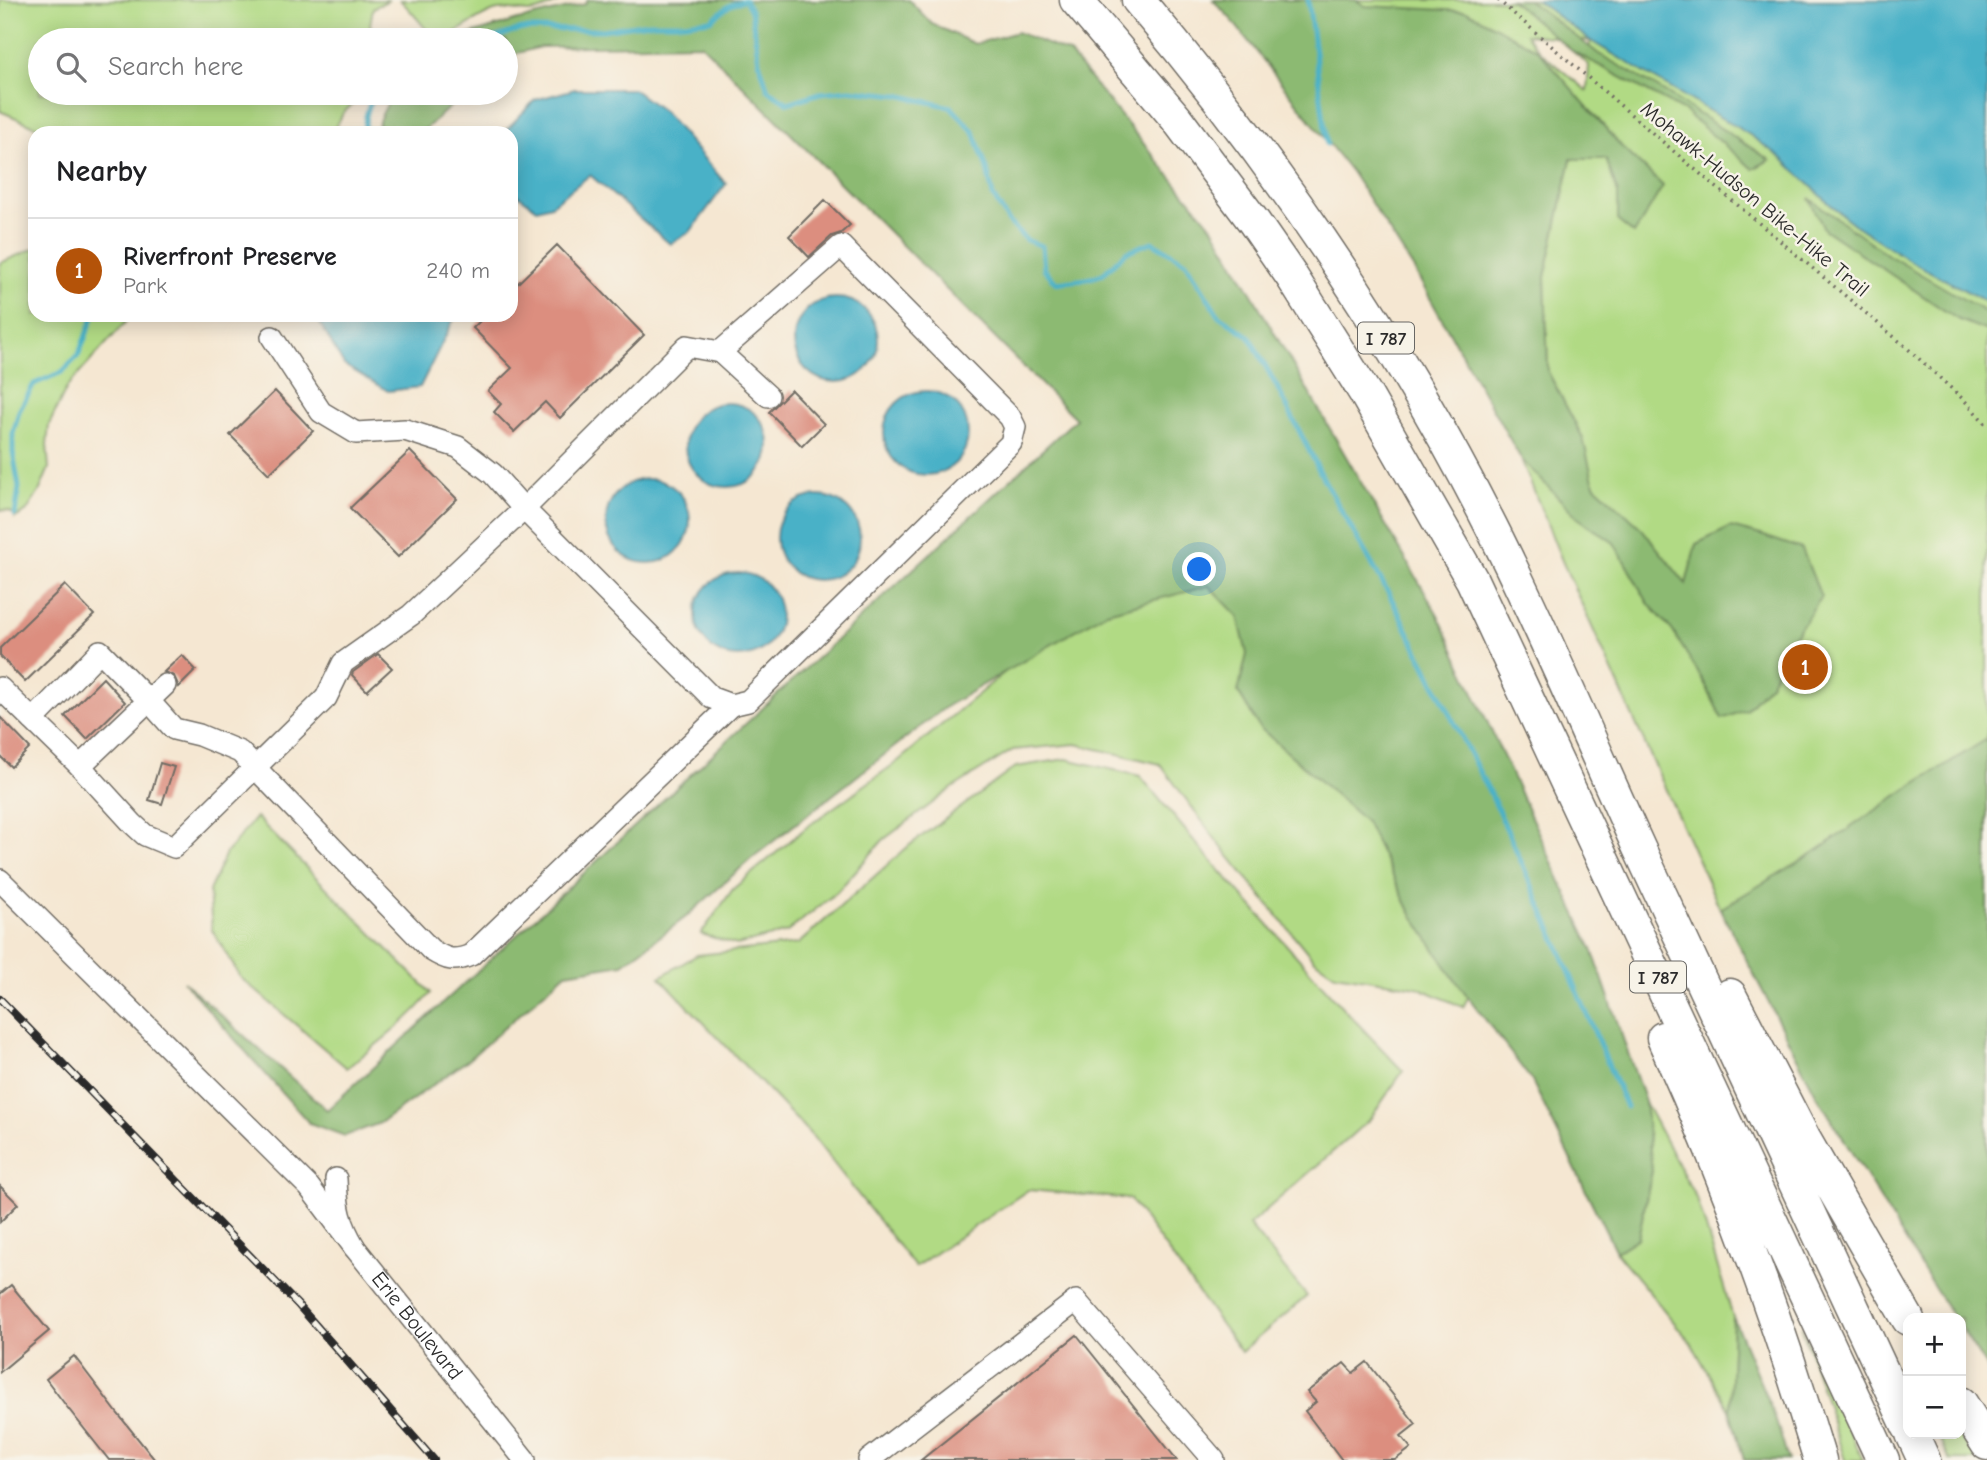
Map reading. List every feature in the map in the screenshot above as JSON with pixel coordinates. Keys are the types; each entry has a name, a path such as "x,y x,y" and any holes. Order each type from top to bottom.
{"highway":[{"name":"I 787","path":"1076,0 1176,118 1254,222 1365,393 1472,580 1883,1460"},
{"name":"I 787","path":"1139,0 1230,112 1321,237 1366,306 1465,475 1578,709 1638,846 1903,1415"},
{"path":"1425,499 1462,593 1548,776 1704,1135 1768,1299 1820,1460"},
{"path":"1578,709 1659,848 1723,981 1805,1140 1905,1313"},
{"path":"1966,1411 1987,1444"},
{"path":"1914,1439 1924,1460"}],"street":[{"path":"33,720 100,651 174,729 199,735 240,752 431,950 444,958 459,960 471,955 731,705 748,701 1011,443 1015,426 1010,417 841,246 720,352"},
{"path":"272,337 321,412 356,433 405,430 458,447 493,474 524,509 712,698 731,705"},
{"path":"0,688 80,766 145,835 174,847 326,698 343,663 411,615 524,509 687,346 720,352 768,396"},
{"path":"80,766 166,685"},
{"path":"0,880 309,1187 355,1248"},
{"name":"Erie Boulevard","path":"336,1179 339,1217 355,1248 525,1460"},
{"path":"869,1460 1076,1301 1214,1460"}],"path":[{"name":"Mohawk-Hudson Bike-Hike Trail","path":"1498,0 1905,346 1987,425"}],"green space":[{"path":"0,0 389,0 373,8 372,28 28,28 28,105 352,105 343,113 336,126 35,126 0,111"},
{"path":"400,0 562,0 532,12 505,9 494,11 462,28 426,28"},
{"path":"588,0 909,0 932,24 975,44 1017,32 1069,53 1214,229 1438,615 1592,949 1645,1102 1652,1171 1638,1238 1616,1252 1532,1081 1450,973 1410,911 1366,822 1259,727 1238,692 1247,654 1238,616 1209,586 1107,612 947,706 752,858 686,917 623,964 566,973 469,1059 380,1123 345,1136 309,1123 183,981 327,1110 1076,419 701,44 541,47 518,53 518,28 491,28 585,4"},
{"path":"1213,0 1356,0 1365,6 1467,11 1539,51 1622,147 1663,186 1634,234 1618,221 1618,194 1606,159 1571,159 1545,277 1548,372 1583,438 1594,485 1642,529 1686,584 1696,544 1731,527 1802,549 1821,597 1784,652 1771,683 1746,710 1722,719 1705,684 1672,630 1648,603 1614,543 1578,518 1521,459 1413,268 1352,173"},
{"path":"1221,0 1536,0 1591,41 1750,135 1783,159 1858,227 1912,262 1987,302 1987,1349 1732,903 1720,909 1563,563 1521,459 1556,493 1563,400 1548,372 1545,277 1571,159 1581,159","holes":["1526,34 1590,41 1589,60 1572,51 1589,65 1587,91 1539,51"]},
{"path":"1511,0 1528,0 1599,54 1663,91 1770,160 1753,169 1684,111 1572,51"},
{"path":"387,105 452,105 429,126 378,126"},
{"path":"1809,198 1888,255 1987,313 1987,331 1957,319 1824,229"},
{"path":"28,251 28,322 126,322 67,387 49,425 49,468 39,492 26,512 15,518 9,511 0,510 0,263"},
{"path":"1187,500 1490,956 1463,1007 1417,987 1335,974 1313,959 1219,844 1160,764 1076,744 1013,750 954,787 883,840 837,892 787,932 737,945 701,934 733,889 808,826 897,762 1072,616"},
{"path":"1987,739 1987,1368 1966,1336 1966,1313 1951,1313 1816,1094 1720,909 1815,852 1905,790"},
{"path":"1066,759 1140,776 1206,855 1403,1071 1370,1119 1249,1225 1307,1296 1241,1352 1130,1199 1028,1190 915,1267 813,1137 660,977 697,955 798,944 911,844 1016,767"},
{"path":"256,817 431,993 402,1023 347,1068 241,978 212,930 209,891 226,853"},
{"path":"1645,1102 1698,1202 1733,1317 1730,1412 1692,1344 1616,1252 1638,1238 1652,1171"},
{"path":"1733,1317 1776,1420 1788,1460 1744,1460 1730,1412"},
{"path":"1801,1326 1863,1460 1845,1460"},
{"path":"1940,1439 1962,1439 1977,1460 1950,1460"}],"water":[{"path":"1536,0 1987,0 1987,302 1912,262 1858,227 1783,159 1750,135 1591,41"},
{"path":"575,89 633,89 664,112 726,184 690,232 670,244 590,175 551,205 537,209 518,195 518,126 510,126 535,100"},
{"path":"836,298 852,301 866,310 875,324 878,340 875,356 866,370 852,379 836,382 820,379 806,370 797,356 794,340 797,324 806,310 820,301"},
{"path":"319,322 452,322 420,387 388,391 344,365"},
{"path":"926,391 942,394 956,403 965,417 968,433 965,449 956,463 942,472 926,475 910,472 896,463 887,449 884,433 887,417 896,403 910,394"},
{"path":"727,403 743,406 757,415 766,429 769,445 766,461 757,475 743,484 727,487 711,484 697,475 688,461 685,445 688,429 697,415 711,406"},
{"path":"648,479 664,482 678,491 687,505 690,521 687,537 678,551 664,560 648,563 632,560 618,551 609,537 606,521 609,505 618,491 632,482"},
{"path":"818,496 834,499 848,508 857,522 860,538 857,554 848,568 834,577 818,580 802,577 788,568 779,554 776,538 779,522 788,508 802,499"},
{"path":"738,573 754,576 768,585 777,599 780,615 777,631 768,645 754,654 738,657 722,654 708,645 699,631 696,615 699,599 708,585 722,576"}],"building":[{"path":"825,200 850,225 841,233 832,236 809,257 789,236"},
{"path":"557,245 644,335 560,418 545,402 514,432 494,412 501,404 488,391 512,368 473,328 479,322 518,322 518,283"},
{"path":"791,390 824,424 802,446 769,412"},
{"path":"275,391 313,431 269,474 230,435"},
{"path":"410,451 457,499 398,557 350,508"},
{"path":"65,585 94,615 25,682 0,656 0,648"},
{"path":"378,654 392,668 367,691 352,675"},
{"path":"182,655 196,670 179,687 174,676 164,672"},
{"path":"103,678 125,702 87,739 65,716"},
{"path":"0,717 30,748 11,767 0,756"},
{"path":"160,763 174,767 162,804 149,800"},
{"path":"0,1186 18,1204 0,1222"},
{"path":"11,1285 49,1331 0,1372 0,1294"},
{"path":"1077,1335 1177,1460 921,1460"},
{"path":"74,1356 155,1460 109,1460 67,1407 46,1379"},
{"path":"1367,1362 1416,1424 1401,1436 1411,1448 1395,1460 1342,1460 1305,1411 1316,1402 1307,1392 1344,1363 1353,1373"}],"waterway":[{"path":"518,30 603,30 648,23 711,20 730,5 745,0 751,11 759,61 768,90 788,103 820,93 850,90 898,95 951,107 974,132 993,196 1009,222 1026,240 1042,246 1044,269 1057,283 1103,274 1126,252 1152,242 1186,262 1219,316 1249,336 1324,480 1389,594 1495,803 1626,1107"},
{"path":"1308,0 1327,144"},
{"path":"365,126 370,105"},
{"path":"15,515 19,487 13,434 19,411 34,384 62,372 78,356 91,322"}],"railway":[{"path":"0,999 299,1306 434,1460"}],"place":[{"name":"Riverfront Preserve","path":"1805,667"}]}
